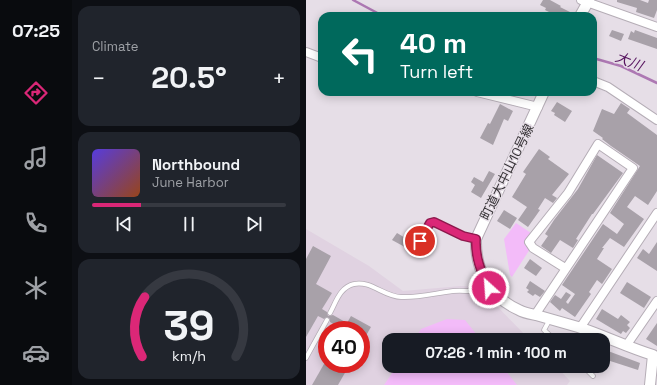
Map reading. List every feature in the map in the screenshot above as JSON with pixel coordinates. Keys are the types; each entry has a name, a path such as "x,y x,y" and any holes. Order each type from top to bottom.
{"street":[{"path":"582,12 586,1 657,27"},
{"path":"306,52 318,56"},
{"path":"597,83 608,87 657,120"},
{"path":"493,96 538,107"},
{"name":"町道大中山10号線","path":"542,96 485,216 476,239 479,267 489,288 505,303 520,311 580,328 655,356"},
{"path":"535,315 633,168 598,144 568,193 529,242 532,248 565,268"},
{"path":"580,328 657,213"},
{"path":"626,346 657,301"},
{"path":"650,385 655,356"}],"lane":[{"path":"420,241 430,223 434,222 463,236 476,239"},
{"path":"330,313 342,290 355,284 366,284 383,292 400,297 456,291 478,292 489,288"},
{"path":"547,333 544,330 550,319"},
{"path":"306,358 327,320"},
{"path":"590,373 593,376"}],"shaded area":[{"path":"516,223 531,233 524,244 530,249 512,277 510,275 504,239"},
{"path":"306,229 369,266 403,291 461,286 478,287 523,333 382,333 382,373 563,373 570,381 567,385 306,385"},
{"path":"447,319 465,320 475,333 418,333 421,329"},
{"path":"392,373 508,373 517,385 384,385"}],"building":[{"path":"543,0 550,0 570,12 549,12 545,10 546,8 540,5"},
{"path":"617,0 640,0 648,3 649,0 657,0 657,10 654,18 636,12 637,8 617,2"},
{"path":"612,30 624,34 621,41 609,36"},
{"path":"635,30 657,38 657,49 628,39 631,31 634,33"},
{"path":"557,102 572,111 565,122 554,115 555,113 551,111"},
{"path":"621,103 630,109 627,113 657,135 657,191 648,205 635,196 627,207 644,219 624,247 610,238 602,248 604,248 597,259 612,269 602,284 597,280 589,292 591,294 575,317 562,308 560,311 550,302 555,295 561,299 566,292 571,295 566,302 568,304 575,294 562,285 603,224 617,234 624,224 610,213 640,166 611,146 593,131 602,109 614,114"},
{"path":"500,104 513,111 508,121 504,119 493,145 480,138 488,123 490,124"},
{"path":"539,149 550,157 548,159 569,174 552,195 557,198 553,203 545,198 538,209 540,210 528,227 518,220 527,207 512,197 526,174 523,172"},
{"path":"597,155 623,173 592,214 576,239 578,240 573,248 560,240 551,253 541,246 548,236 545,234 578,189"},
{"path":"489,171 495,174 481,198 471,192 475,185 471,182 474,177 483,182"},
{"path":"504,210 517,218 510,229 497,221"},
{"path":"397,233 417,245 414,252 392,240"},
{"path":"657,242 657,271 637,258 643,249 649,254"},
{"path":"313,246 331,256 316,284 332,293 322,309 327,312 328,316 333,315 344,321 330,321 327,317 324,319 318,316 306,337 306,259"},
{"path":"530,259 542,268 536,276 524,268"},
{"path":"530,281 545,291 540,297 535,294 533,296 527,292 529,290 526,288"},
{"path":"627,282 651,297 644,308 620,293"},
{"path":"602,309 618,319 621,315 630,322 627,325 630,328 626,333 623,331 621,334 596,319"},
{"path":"351,316 360,321 348,321"},
{"path":"657,323 657,346 646,339"},
{"path":"610,352 640,363 638,370 610,361"},
{"path":"319,373 345,373 338,385 312,385"}],"waterway":[{"name":"大川","path":"353,0 376,12"},
{"name":"大川","path":"597,59 621,66 657,83"}],"route":[{"path":"420,241 430,223 434,222 463,236 476,239 479,267 489,288"}]}
